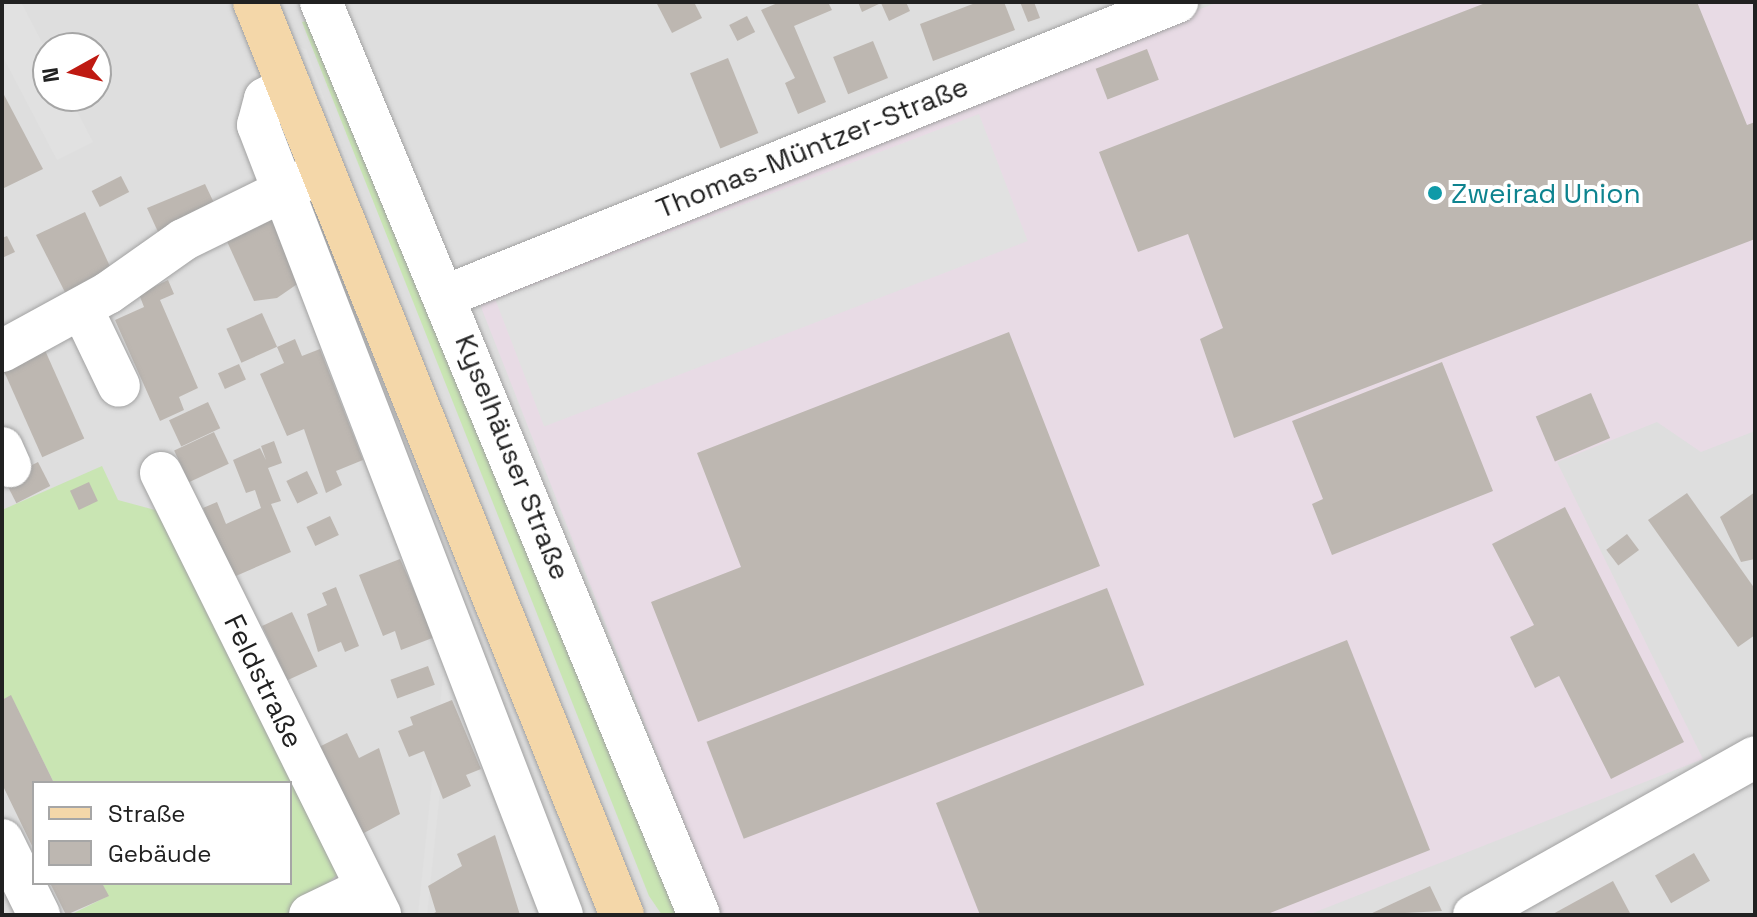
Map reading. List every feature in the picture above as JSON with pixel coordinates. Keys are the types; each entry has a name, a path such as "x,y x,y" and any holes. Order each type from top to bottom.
{"main road":[{"path":"255,2 622,915"}],"street":[{"name":"Kyselhäuser Straße","path":"321,2 448,295 699,915"},
{"name":"Thomas-Müntzer-Straße","path":"448,295 1177,2"},
{"path":"290,86 265,99 257,114 562,915"},
{"path":"2,351 82,309 183,240 323,171"},
{"path":"82,309 119,386"},
{"name":"Feldstraße","path":"161,473 373,901 310,915"},
{"path":"1474,915 1755,757"},
{"path":"2,840 39,915"}],"shaded area":[{"path":"2,2 1755,2 1755,915 2,915"},
{"path":"2,2 21,2 37,32 32,32 32,112 77,112 93,142 57,160 2,55"},
{"path":"1219,2 1755,2 1755,431 1701,452 1657,422 1557,462 1703,759 1308,915 720,915 479,302 1002,82"},
{"path":"296,46 306,49 350,168 343,176"},
{"path":"979,114 1028,241 544,427 495,300"},
{"path":"351,197 362,200 325,336 315,333"},
{"path":"415,356 427,361 468,463 463,472"},
{"path":"464,477 473,478 427,915 418,915"}],"green space":[{"path":"309,20 680,915 662,915 649,896 302,22"},
{"path":"102,466 118,500 155,510 176,527 340,872 293,915 70,915 108,896 103,885 292,885 292,781 53,781 11,696 2,700 2,510"}],"building":[{"path":"656,2 694,2 702,18 672,33"},
{"path":"780,2 828,2 832,10 794,26 826,102 798,114 785,83 795,78 761,10"},
{"path":"858,2 906,2 910,11 889,21 881,3 862,12"},
{"path":"978,2 1004,2 1015,30 933,61 920,24"},
{"path":"1020,2 1034,2 1040,18 1028,22"},
{"name":"Zweirad Union","path":"1488,2 1697,2 1747,125 1755,122 1755,239 1234,438 1200,339 1223,328 1188,234 1138,252 1099,152"},
{"path":"747,16 755,32 737,41 729,25"},
{"path":"873,41 888,78 848,94 833,57"},
{"path":"1147,49 1159,80 1107,100 1096,69"},
{"path":"728,58 758,133 720,148 690,73"},
{"path":"2,91 43,169 2,189"},
{"path":"121,176 129,192 100,207 92,191"},
{"path":"205,184 215,205 159,234 147,208"},
{"path":"85,212 113,273 70,302 36,235"},
{"path":"279,214 306,278 277,298 254,301 225,237"},
{"path":"7,236 15,252 2,258 2,238"},
{"path":"168,280 174,294 160,300 198,388 179,397 184,410 160,421 115,320 144,307 139,294"},
{"path":"262,313 277,347 241,363 226,329"},
{"path":"1009,332 1100,566 698,722 651,602 741,567 697,453"},
{"path":"295,339 302,356 320,349 363,460 336,471 342,485 326,493 304,429 287,436 260,374 284,363 277,347"},
{"path":"44,348 84,438 42,457 2,367"},
{"path":"1442,362 1493,491 1332,555 1312,504 1323,499 1292,421"},
{"path":"239,364 246,380 225,389 218,373"},
{"path":"1591,393 1610,438 1555,462 1536,416"},
{"path":"208,402 220,428 181,446 169,420"},
{"path":"214,432 229,464 189,482 174,451"},
{"path":"274,441 282,463 268,468 281,501 271,504 291,552 229,579 203,508 217,502 226,524 261,508 255,490 246,493 233,460 260,448 266,460 261,446"},
{"path":"38,462 50,486 16,503 4,479"},
{"path":"307,471 318,493 297,504 286,481"},
{"path":"89,482 98,501 79,510 70,491"},
{"path":"1755,492 1755,559 1741,562 1720,517"},
{"path":"1687,493 1755,589 1755,635 1738,647 1648,520"},
{"path":"1565,507 1684,742 1611,779 1559,676 1535,688 1510,637 1534,625 1492,544"},
{"path":"330,516 339,535 315,546 306,527"},
{"path":"1627,534 1639,550 1618,566 1606,550"},
{"path":"400,559 435,637 401,650 395,631 383,636 359,575"},
{"path":"336,587 359,646 345,652 341,642 318,652 307,614 327,605 322,593"},
{"path":"1107,588 1144,685 744,839 706,742"},
{"path":"292,612 317,666 287,680 262,626"},
{"path":"1347,640 1430,850 1265,915 980,915 936,803"},
{"path":"428,666 435,685 397,698 390,680"},
{"path":"11,695 53,781 32,781 32,846 2,784 2,700"},
{"path":"452,700 481,769 466,775 471,786 443,799 424,751 409,757 398,731 413,725 410,717"},
{"path":"347,733 359,758 379,748 400,814 362,834 319,747"},
{"path":"495,835 520,915 430,915 436,912 428,886 462,866 457,854"},
{"path":"1694,853 1710,881 1671,903 1655,876"},
{"path":"1613,881 1631,915 1551,915"},
{"path":"51,885 103,885 109,896 66,915"},
{"path":"1430,886 1442,911 1368,915"}],"place":[{"name":"Zweirad Union","path":"1435,193"}]}
